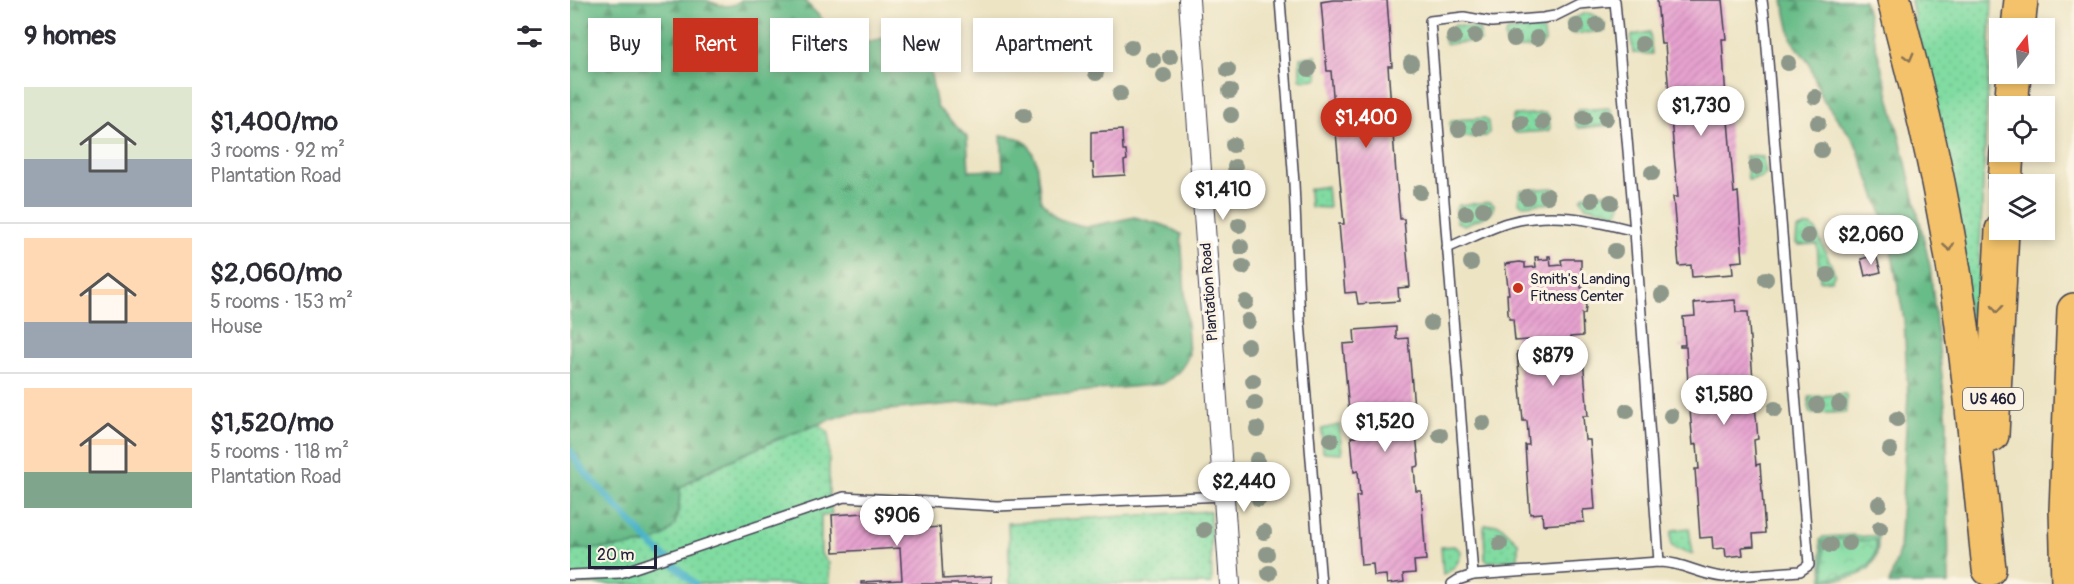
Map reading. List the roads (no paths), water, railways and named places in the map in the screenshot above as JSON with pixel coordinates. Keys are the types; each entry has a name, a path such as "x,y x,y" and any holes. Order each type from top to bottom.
{"highway":[{"path":"1894,0 1943,209 1968,365 1989,577"},
{"path":"2019,18 2021,0"},
{"name":"US 460","path":"1989,577 1992,411 2001,240"},
{"path":"2068,584 2066,510 2074,310"}],"street":[{"name":"Plantation Road","path":"1189,0 1230,584"}],"lane":[{"path":"1280,0 1294,183 1301,331 1321,584"},
{"path":"1452,584 1473,575 1659,562 1672,562 1711,576 1723,577 1806,569 1810,561 1762,0"},
{"path":"1473,575 1430,21 1464,17 1492,22 1543,18 1555,16 1579,4 1615,1 1635,231 1659,562"},
{"path":"1447,248 1507,223 1538,217 1570,217 1602,222 1635,231"},
{"path":"570,576 620,573 844,497 997,506 1223,496"}],"waterway":[{"path":"570,450 582,469 653,546 695,584"}],"place":[{"name":"Smith's Landing Fitness Center","path":"1518,288"}]}
